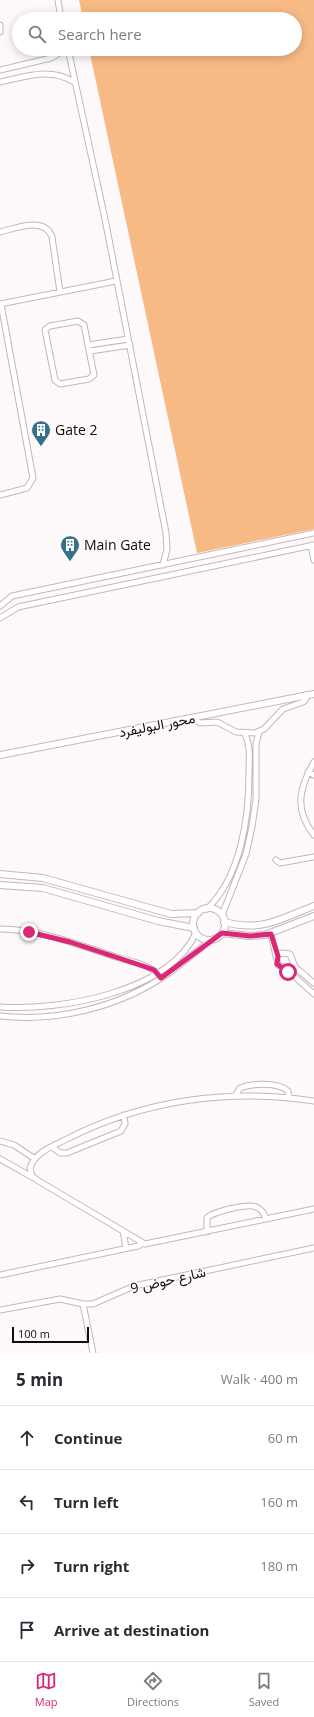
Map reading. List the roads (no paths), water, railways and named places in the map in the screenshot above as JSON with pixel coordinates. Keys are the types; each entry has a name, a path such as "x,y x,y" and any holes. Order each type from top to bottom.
{"street":[{"path":"58,0 60,12"},
{"path":"0,26 0,32"},
{"path":"0,70 55,56"},
{"path":"68,56 130,345 166,533 167,549 163,565"},
{"path":"0,82 53,73 64,76 74,82"},
{"path":"0,232 38,224 48,229 52,237 60,292"},
{"path":"0,495 27,488 33,478 1,304 116,281"},
{"path":"80,321 84,325 89,348 94,372 92,378 60,384 55,380 46,330 50,326 80,321"},
{"path":"89,348 128,339"},
{"path":"89,348 130,345"},
{"path":"0,606 12,596 314,533"},
{"path":"0,618 18,607 313,545 314,560"},
{"name":"محور البوليفرد","path":"0,755 314,694"},
{"path":"222,933 224,922 222,915 246,854 252,827 256,793 256,744 259,732 283,709 303,702 306,699 305,695"},
{"path":"193,718 198,723 217,722 236,732 245,734 259,732"},
{"path":"0,874 43,878 171,914 198,913 207,909 216,900 225,886 242,838 249,786 249,745 245,734"},
{"path":"314,762 308,772 301,791 300,800 304,819 314,835"},
{"path":"308,772 314,775"},
{"path":"276,860 280,863 314,857"},
{"path":"0,885 25,886 54,891 195,931 201,937 211,940"},
{"path":"224,922 247,926 268,924 314,906"},
{"path":"207,909 215,910 222,915"},
{"path":"0,1007 42,1008 82,1002 119,990 157,973 188,947 195,931 194,920 198,913"},
{"path":"0,1016 40,1017 81,1011 120,999 161,978 222,933 250,936 271,934 314,916"},
{"path":"0,930 29,932 63,940 146,967 157,973 161,978"},
{"path":"271,934 278,956 277,964 285,968 314,994"},
{"path":"278,956 281,953 290,954 292,962 314,983"},
{"path":"285,968 290,966 292,962"},
{"path":"235,1096 240,1088 252,1085 281,1086 288,1091 289,1097"},
{"path":"35,1179 30,1168 34,1159 52,1147 81,1132 124,1115 186,1100 235,1096 289,1097 314,1101"},
{"path":"52,1147 60,1153 67,1153 121,1130 125,1124 124,1115"},
{"path":"0,1141 14,1145 34,1159"},
{"path":"0,1159 143,1243"},
{"path":"207,1232 206,1222 209,1216 228,1210 252,1205 261,1209 266,1219"},
{"path":"0,1275 143,1243 207,1232 314,1208"},
{"path":"123,1231 126,1248"},
{"name":"شارع حوض 9","path":"0,1310 60,1299 83,1304 99,1302 134,1286 314,1248"},
{"path":"83,1304 93,1353"}],"place":[{"name":"Gate 2","path":"41,447"},
{"name":"Main Gate","path":"70,562"}]}
